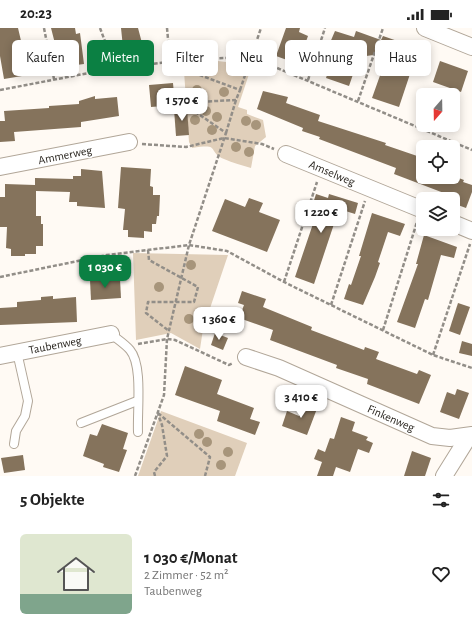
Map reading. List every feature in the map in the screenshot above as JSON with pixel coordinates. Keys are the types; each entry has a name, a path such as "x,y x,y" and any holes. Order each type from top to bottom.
{"street":[{"path":"425,28 472,47"},
{"name":"Ammerweg","path":"0,167 129,142"},
{"name":"Amselweg","path":"286,154 416,207"},
{"path":"460,226 472,231"},
{"name":"Taubenweg","path":"0,356 111,334"},
{"name":"Finkenweg","path":"246,357 280,368 432,436 450,438 470,436"},
{"path":"444,476 470,436"}],"lane":[{"path":"111,334 130,350 135,361 139,381 137,401 138,432"},
{"path":"14,444 16,431 25,416 28,401 17,352"},
{"path":"81,423 137,401"}],"path":[{"path":"44,28 54,79"},
{"path":"100,28 104,40"},
{"path":"167,28 168,40"},
{"path":"257,40 261,28"},
{"path":"308,80 325,28"},
{"path":"358,101 383,28"},
{"path":"277,67 472,150"},
{"path":"0,90 87,73"},
{"path":"202,76 240,90"},
{"path":"136,476 164,395 167,340 189,245 245,76"},
{"path":"226,133 197,113 197,102 236,100"},
{"path":"129,142 186,147 224,138 262,144 286,154"},
{"path":"284,282 322,168"},
{"path":"331,305 369,188"},
{"path":"383,330 416,228"},
{"path":"433,355 472,238"},
{"path":"0,277 107,255 189,245 227,251 284,282 433,355 472,368"},
{"path":"148,250 149,260 198,288 194,302 148,302 146,313 169,331"},
{"path":"139,345 175,340 229,365 246,357"},
{"path":"155,476 154,472 167,456 162,426 158,413"},
{"path":"158,413 210,457 205,476"}],"shaded area":[{"path":"218,61 226,62 226,76 248,76 238,107 247,110 247,114 263,120 266,137 255,146 251,168 224,159 211,147 207,146 192,148 189,142 184,76 218,76"},
{"path":"133,253 228,255 203,329 200,349 171,333 136,340"},
{"path":"161,411 247,443 235,476 138,476"}],"building":[{"path":"0,28 18,28 21,40 12,40 12,76 22,76 4,79 0,56"},
{"path":"51,28 75,28 76,34 80,33 84,64 79,65 79,40 54,40"},
{"path":"121,28 138,28 141,40 122,40"},
{"path":"286,28 300,28 299,32 308,36 307,40 285,40 285,59 277,56"},
{"path":"335,31 354,37 356,31 381,40 375,40 375,55 367,56 367,40 331,40"},
{"path":"383,36 395,40 381,40"},
{"path":"440,61 468,71 461,92 460,88 450,88 433,82"},
{"path":"327,76 352,76 349,86 326,78"},
{"path":"380,76 409,76 399,107 372,98"},
{"path":"173,83 175,105 151,107 149,85"},
{"path":"263,91 288,97 286,103 320,115 318,121 386,143 385,145 416,156 416,182 394,174 396,168 319,139 320,137 302,131 303,128 257,109"},
{"path":"95,96 95,99 117,97 119,116 81,122 81,127 14,132 15,141 0,142 0,121 5,121 4,111 79,104 79,101"},
{"path":"187,108 189,135 176,136 174,109"},
{"path":"121,167 151,169 150,186 153,187 153,195 160,195 159,216 157,216 156,224 152,224 152,232 144,231 144,238 128,237 128,230 123,230 125,209 118,208"},
{"path":"81,169 102,171 105,208 77,206 77,202 69,202 70,192 36,191 36,216 41,216 41,224 43,224 43,246 36,246 36,254 11,256 11,249 6,248 7,227 0,227 0,197 5,197 5,184 35,185 35,178 73,179 73,176 81,176"},
{"path":"460,178 464,180 463,182 472,185 472,192 466,208 460,206 460,192 441,192 420,184 460,184"},
{"path":"316,194 328,198 329,194 358,203 355,214 336,208 336,218 314,284 295,277 317,212 311,210"},
{"path":"249,198 263,203 259,212 280,220 267,252 212,231 225,199 245,207"},
{"path":"372,213 405,224 400,236 388,232 378,262 380,263 363,305 344,299 349,284 351,285 361,256 359,256"},
{"path":"424,236 457,247 454,258 441,255 428,300 425,299 415,328 397,322 418,264 416,264"},
{"path":"120,279 121,298 91,300 90,280"},
{"path":"242,291 266,299 263,307 312,327 311,330 364,350 365,347 379,352 376,359 417,374 419,370 431,375 419,404 367,384 368,379 336,368 337,365 270,340 273,330 239,318 244,305 238,303"},
{"path":"53,296 53,299 76,297 77,322 0,325 0,308 17,307 17,302 41,300 41,297"},
{"path":"458,303 470,307 460,335 449,331"},
{"path":"215,333 228,338 223,350 211,345"},
{"path":"462,341 472,344 472,356 459,353"},
{"path":"185,366 222,380 217,394 254,408 250,419 260,422 255,435 217,421 220,411 175,395"},
{"path":"457,389 469,393 459,419 440,412 447,392 455,395"},
{"path":"304,401 318,406 307,435 282,426 287,411 299,416"},
{"path":"341,417 355,422 352,431 368,437 366,440 373,443 369,453 358,449 350,472 336,467 333,476 317,476 322,462 314,459 318,449 325,452 330,438 334,439"},
{"path":"102,424 128,433 123,449 127,450 119,472 103,467 104,464 83,456 90,434 97,436"},
{"path":"412,451 431,458 425,476 404,476"},
{"path":"23,455 25,470 4,473 1,458"}]}
